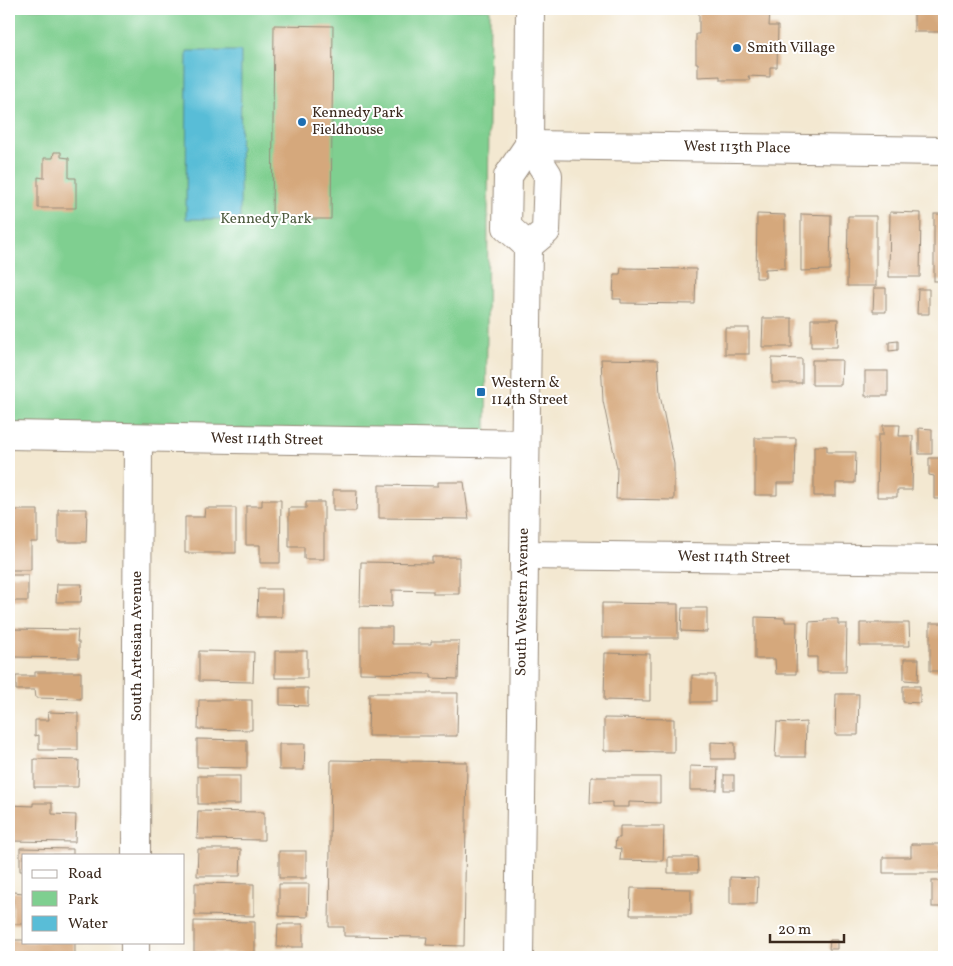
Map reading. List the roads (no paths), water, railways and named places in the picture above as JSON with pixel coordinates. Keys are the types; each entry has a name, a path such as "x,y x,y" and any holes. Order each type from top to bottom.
{"street":[{"path":"529,146 508,176 507,227 528,246 546,231 548,175 529,146 530,9"},
{"name":"West 113th Place","path":"529,146 944,151"},
{"name":"South Western Avenue","path":"519,957 528,246"},
{"name":"West 114th Street","path":"9,435 525,444"},
{"name":"South Artesian Avenue","path":"136,854 138,438"},
{"name":"West 114th Street","path":"524,555 944,560"},
{"path":"135,944 135,957"}],"water":[{"path":"187,51 241,51 240,219 186,219"}],"place":[{"name":"Smith Village","path":"737,48"},
{"name":"Kennedy Park Fieldhouse","path":"302,122"},
{"name":"Western & 114th Street","path":"481,392"}],"park label":[{"name":"Kennedy Park","path":"266,219"}]}
